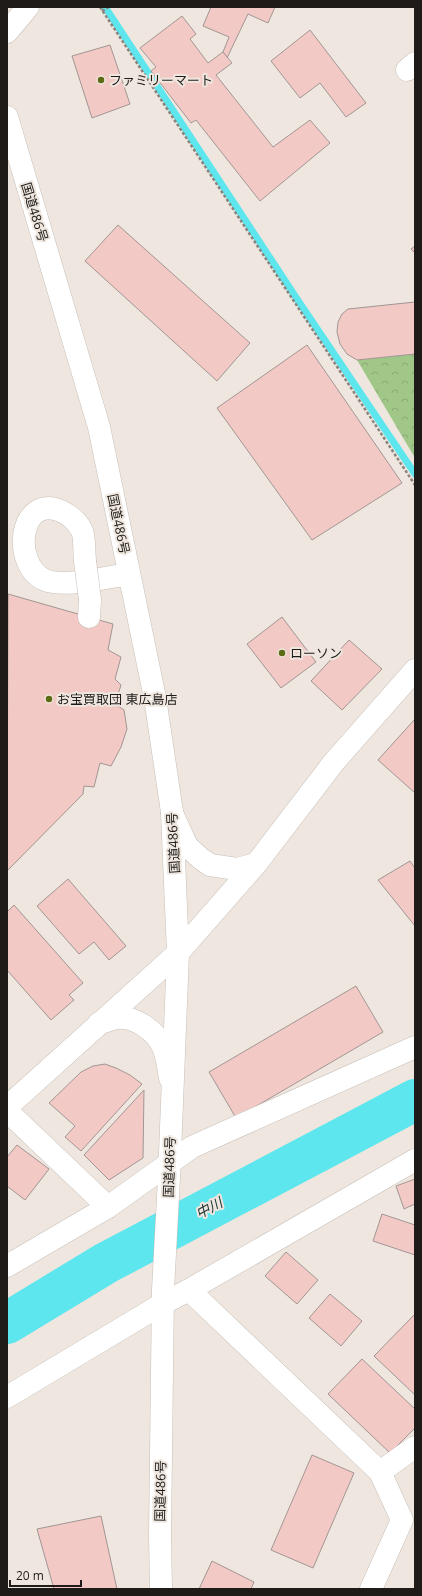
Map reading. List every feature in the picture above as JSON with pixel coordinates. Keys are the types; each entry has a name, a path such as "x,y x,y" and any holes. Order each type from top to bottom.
{"main road":[{"path":"7,32 28,7"},
{"name":"国道486号","path":"7,118 99,427 155,698 172,812 178,952 164,1297 160,1535 161,1589"},
{"path":"89,608 85,561 83,532 72,516 56,509 42,508 31,516 24,532 23,545 27,559 34,571 45,580 68,584 129,574"},
{"path":"7,1107 178,952 256,864 334,762 415,670"},
{"path":"172,812 187,846 210,865 237,869 256,864"},
{"path":"99,1024 117,1018 128,1018 137,1021 148,1028 162,1045 166,1056 172,1087"},
{"path":"7,1266 169,1170 192,1147 415,1047"},
{"path":"7,1111 108,1207"},
{"path":"7,1397 164,1297 189,1290 415,1160"},
{"path":"189,1290 380,1472 402,1520 371,1589"},
{"path":"380,1472 415,1447"}],"path":[{"path":"100,7 415,485"},
{"path":"102,11 110,7"}],"green space":[{"path":"415,354 415,458 357,360"}],"building":[{"path":"211,7 275,7 268,23 248,14 227,58 223,52 229,37 203,26"},
{"path":"182,16 196,34 190,39 208,63 223,52 232,63 216,75 273,147 310,120 330,143 260,201 196,120 191,123 151,71 156,67 140,48"},
{"path":"310,30 366,103 346,117 320,83 300,98 271,61"},
{"name":"ファミリーマート","path":"110,45 130,104 92,118 72,56"},
{"path":"118,225 250,343 217,381 85,261"},
{"path":"415,246 415,253 411,249"},
{"path":"415,302 415,354 357,360 347,354 340,344 337,332 338,322 342,314 348,309"},
{"path":"307,345 402,483 312,540 217,408"},
{"path":"8,594 113,624 108,650 121,657 115,679 121,685 115,704 124,710 127,729 121,747 111,766 100,763 94,787 84,786 83,794 7,871"},
{"name":"ローソン","path":"282,617 316,662 281,688 247,644"},
{"path":"349,640 382,669 342,710 311,681"},
{"path":"415,719 415,793 378,760"},
{"path":"410,861 415,868 415,926 378,880"},
{"path":"68,879 126,946 109,960 94,942 79,954 37,906"},
{"path":"14,905 83,983 69,995 74,1000 51,1020 7,970 7,912"},
{"path":"356,986 383,1032 236,1118 209,1072"},
{"path":"105,1064 130,1075 142,1084 81,1151 65,1137 75,1126 49,1103 81,1072 93,1066"},
{"path":"144,1090 143,1158 109,1180 84,1155"},
{"path":"17,1145 49,1169 25,1200 7,1186 7,1157"},
{"path":"415,1179 415,1204 404,1209 396,1186"},
{"path":"382,1214 415,1225 415,1255 373,1241"},
{"path":"286,1252 318,1280 297,1304 265,1276"},
{"path":"330,1294 362,1321 341,1346 309,1318"},
{"path":"415,1314 415,1395 374,1356"},
{"path":"362,1359 415,1409 415,1428 390,1453 328,1394"},
{"path":"312,1455 354,1473 313,1568 271,1550"},
{"path":"101,1516 117,1589 54,1589 37,1529"},
{"path":"212,1561 254,1582 251,1589 199,1589"}],"waterway":[{"path":"105,7 297,299 415,474"},
{"name":"中川","path":"7,1323 106,1263 415,1100"}],"place":[{"name":"ファミリーマート","path":"101,80"},
{"name":"ローソン","path":"282,653"},
{"name":"お宝買取団 東広島店","path":"49,699"}]}
